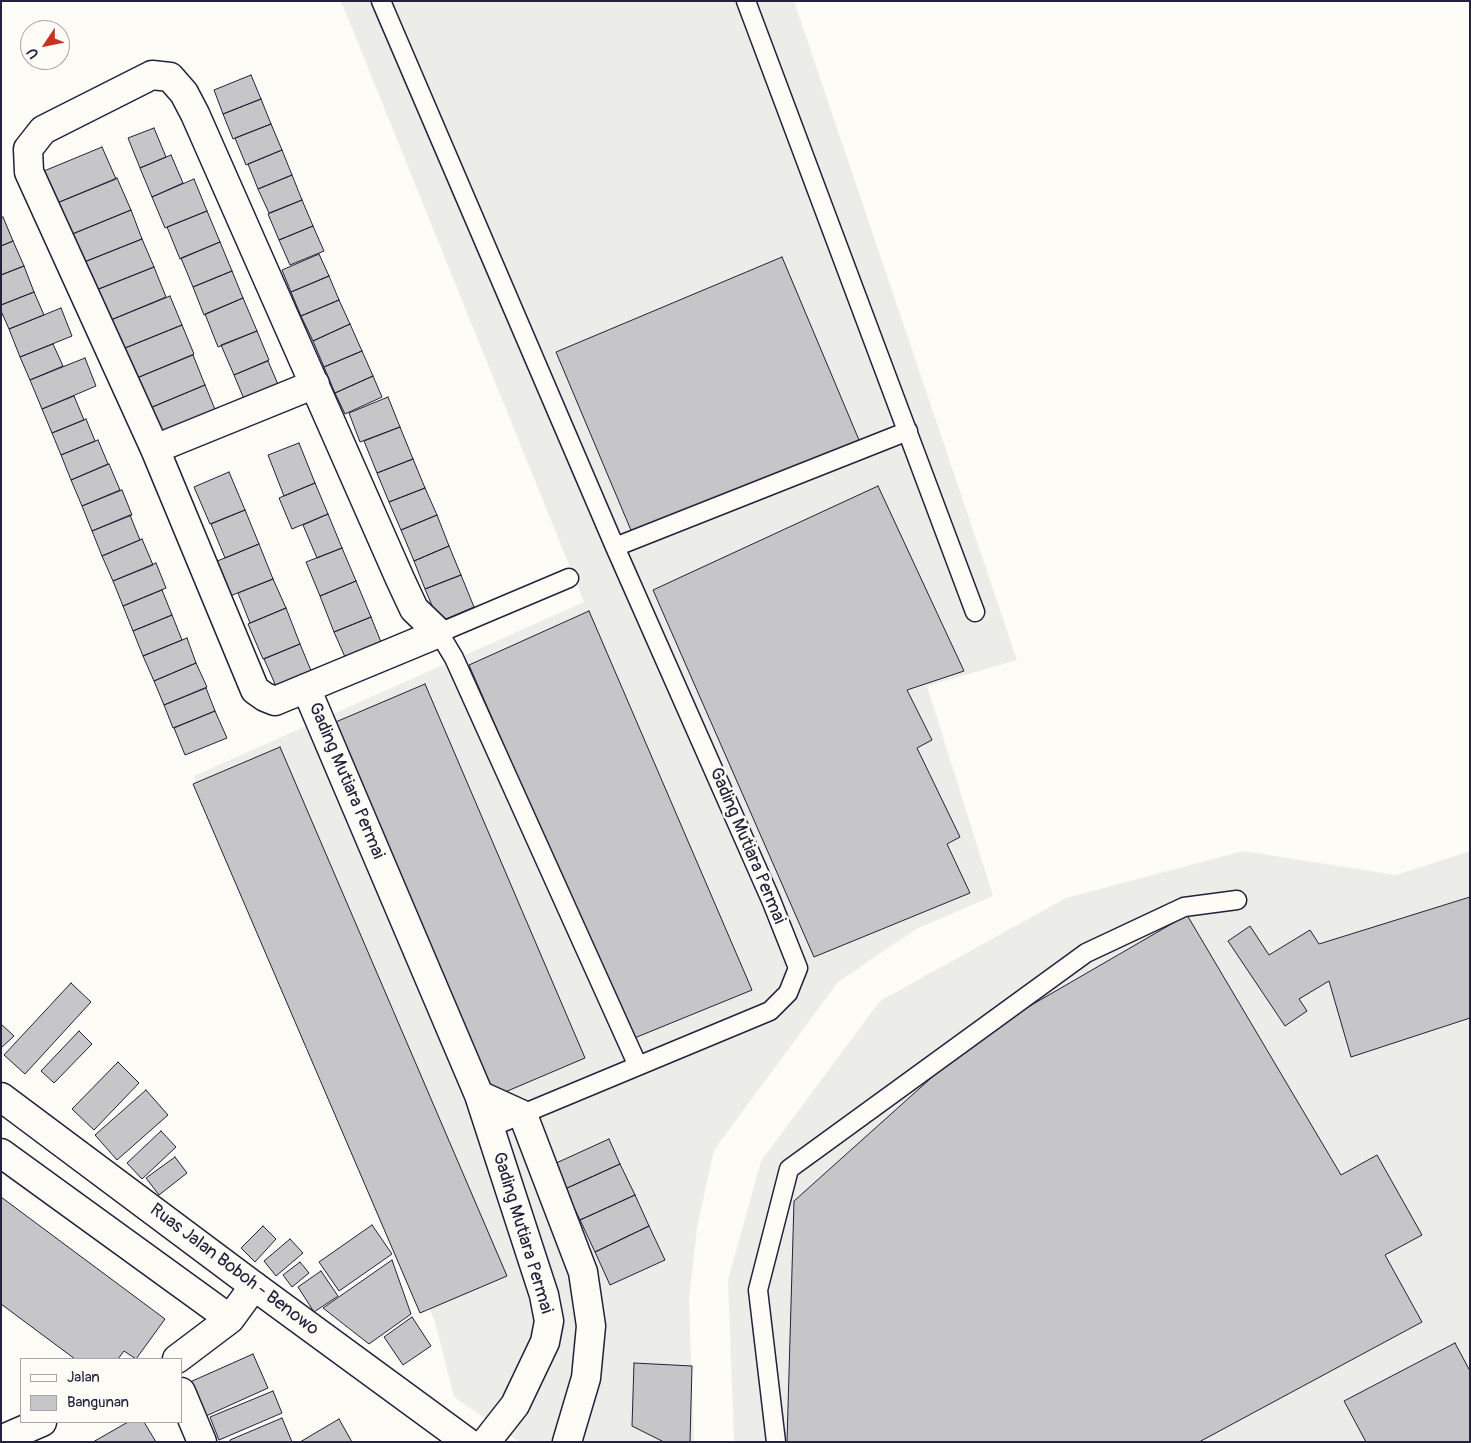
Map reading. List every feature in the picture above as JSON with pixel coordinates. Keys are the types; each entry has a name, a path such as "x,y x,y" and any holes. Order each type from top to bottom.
{"street":[{"path":"152,76 170,77 184,93 195,114 414,609 439,633 275,701 265,697 255,690 155,449 29,172 28,149 43,130 152,76"},
{"path":"155,449 315,384"},
{"name":"Gading Mutiara Permai","path":"306,688 479,1095 544,1295 549,1321 546,1342 515,1405 486,1442"},
{"path":"479,1095 523,1115 583,1272 591,1326 586,1378 567,1442"},
{"name":"Ruas Jalan Boboh - Benowo","path":"1,1097 467,1442"},
{"path":"1,1153 230,1319"},
{"path":"178,1358 230,1319 254,1286"},
{"path":"549,1321 591,1326"},
{"path":"182,1394 202,1442"},
{"path":"4,1437 39,1423"}],"lane":[{"name":"Gading Mutiara Permai","path":"381,1 615,547 771,900 798,968 788,993 770,1011 489,1128"},
{"path":"746,1 975,612"},
{"path":"615,547 908,431"},
{"path":"568,578 439,633 454,658 638,1066"},
{"path":"776,1442 758,1290 790,1169 1086,953 1184,907 1238,900"}],"shaded area":[{"path":"341,1 794,1 1017,660 927,686 993,896 916,929 838,982 714,1150 697,1228 689,1300 694,1442 520,1442 454,1397 435,1322 194,776 584,602"},
{"path":"1243,851 1396,875 1470,851 1470,1442 734,1442 728,1280 761,1161 880,1001 1066,898"}],"building":[{"path":"251,75 261,99 223,114 214,90"},
{"path":"261,99 271,124 233,139 223,114"},
{"path":"271,124 282,150 246,165 235,138"},
{"path":"154,128 166,157 140,168 128,138"},
{"path":"102,147 116,179 57,203 44,171"},
{"path":"282,150 292,175 258,189 248,164"},
{"path":"171,155 183,183 152,197 140,168"},
{"path":"292,175 302,200 269,213 258,189"},
{"path":"117,178 131,210 70,235 57,203"},
{"path":"194,179 207,211 165,228 152,197"},
{"path":"302,200 313,226 279,240 268,214"},
{"path":"131,210 142,239 82,263 70,235"},
{"path":"207,211 220,242 180,259 167,227"},
{"path":"3,217 13,241 1,246 1,218"},
{"path":"313,226 324,251 290,265 279,240"},
{"path":"142,239 154,267 96,290 84,262"},
{"path":"13,241 24,266 1,275 1,246"},
{"path":"220,242 232,271 193,287 181,258"},
{"path":"319,254 329,276 291,292 282,270"},
{"path":"782,257 859,440 633,535 556,352"},
{"path":"24,266 34,292 1,305 1,275"},
{"path":"154,267 166,297 106,322 94,291"},
{"path":"232,271 243,298 204,315 193,287"},
{"path":"329,276 339,300 301,316 291,292"},
{"path":"34,292 44,315 9,329 1,311 1,305"},
{"path":"170,296 182,325 118,351 106,322"},
{"path":"243,298 257,331 218,347 205,314"},
{"path":"339,300 350,324 313,341 301,316"},
{"path":"61,308 72,336 20,357 9,329"},
{"path":"350,324 362,351 324,367 313,341"},
{"path":"182,325 194,354 132,380 120,350"},
{"path":"257,331 269,360 234,375 221,345"},
{"path":"53,344 63,366 30,380 20,357"},
{"path":"362,351 373,376 335,393 324,367"},
{"path":"193,355 205,385 145,410 132,380"},
{"path":"85,358 96,386 42,409 30,380"},
{"path":"268,361 283,396 249,411 234,375"},
{"path":"373,376 382,397 345,414 335,393"},
{"path":"205,385 216,412 154,437 143,411"},
{"path":"74,396 84,420 52,433 42,409"},
{"path":"388,397 400,427 360,442 349,413"},
{"path":"86,419 95,441 61,455 52,433"},
{"path":"400,427 413,459 377,473 364,441"},
{"path":"98,440 108,464 71,480 61,455"},
{"path":"299,443 315,483 284,496 268,455"},
{"path":"413,459 425,488 389,502 377,473"},
{"path":"109,464 120,490 82,506 71,480"},
{"path":"229,472 245,510 210,524 194,487"},
{"path":"315,483 328,514 292,529 279,498"},
{"path":"878,486 964,671 907,690 932,740 917,748 960,837 947,844 970,893 814,957 653,590"},
{"path":"425,488 437,515 401,530 389,502"},
{"path":"122,490 132,515 92,531 82,506"},
{"path":"245,510 259,544 225,558 211,524"},
{"path":"328,514 342,548 317,558 303,525"},
{"path":"130,515 140,540 102,556 92,531"},
{"path":"437,515 449,546 414,561 401,530"},
{"path":"142,539 153,565 113,581 102,556"},
{"path":"259,544 273,579 225,598 210,564"},
{"path":"449,546 461,575 425,589 414,561"},
{"path":"342,548 356,581 320,596 306,562"},
{"path":"156,563 166,588 123,606 113,581"},
{"path":"461,575 474,607 439,622 425,589"},
{"path":"273,579 286,608 250,623 238,593"},
{"path":"356,581 371,617 334,632 320,596"},
{"path":"162,590 172,615 133,631 123,606"},
{"path":"286,608 300,644 263,659 248,624"},
{"path":"589,611 752,990 632,1039 469,665"},
{"path":"172,615 182,640 143,656 133,631"},
{"path":"371,617 385,652 349,666 334,632"},
{"path":"187,638 196,663 154,681 143,656"},
{"path":"300,644 314,678 279,693 264,659"},
{"path":"196,663 207,687 164,705 154,681"},
{"path":"425,684 585,1058 491,1098 331,724"},
{"path":"206,688 215,711 173,728 164,705"},
{"path":"215,711 227,738 185,755 174,728"},
{"path":"280,747 507,1276 420,1313 193,784"},
{"path":"1470,897 1470,1018 1351,1057 1329,981 1299,999 1307,1011 1285,1026 1228,941 1250,926 1269,955 1310,930 1319,944"},
{"path":"1187,915 1341,1175 1377,1155 1422,1235 1385,1255 1422,1322 1199,1442 787,1442 794,1201 978,1036"},
{"path":"71,983 91,1002 25,1074 4,1055"},
{"path":"1,1024 14,1036 1,1048"},
{"path":"79,1031 92,1044 54,1083 41,1071"},
{"path":"118,1062 139,1083 94,1130 72,1109"},
{"path":"146,1090 168,1115 117,1160 95,1135"},
{"path":"161,1131 176,1147 142,1179 127,1163"},
{"path":"609,1139 620,1164 565,1189 554,1164"},
{"path":"175,1157 187,1173 159,1195 146,1178"},
{"path":"620,1164 635,1195 580,1220 565,1189"},
{"path":"635,1195 649,1226 595,1252 580,1220"},
{"path":"1,1197 165,1319 137,1358 124,1351 119,1358 74,1358 1,1304"},
{"path":"372,1225 392,1254 339,1291 319,1262"},
{"path":"263,1226 276,1239 255,1262 241,1248"},
{"path":"649,1226 665,1260 610,1285 595,1252"},
{"path":"290,1239 303,1253 276,1276 264,1261"},
{"path":"392,1260 411,1314 369,1344 323,1308"},
{"path":"300,1262 309,1273 292,1287 283,1275"},
{"path":"321,1271 338,1296 314,1312 298,1287"},
{"path":"412,1317 431,1346 403,1365 384,1337"},
{"path":"1455,1343 1470,1371 1470,1442 1366,1442 1344,1401"},
{"path":"253,1354 268,1388 206,1416 190,1382"},
{"path":"634,1363 692,1366 690,1442 664,1442 632,1426"},
{"path":"273,1391 282,1413 219,1440 210,1417"},
{"path":"282,1418 292,1442 230,1442 230,1440"},
{"path":"339,1419 352,1442 300,1442"},
{"path":"126,1423 145,1423 156,1442 93,1442"}]}
